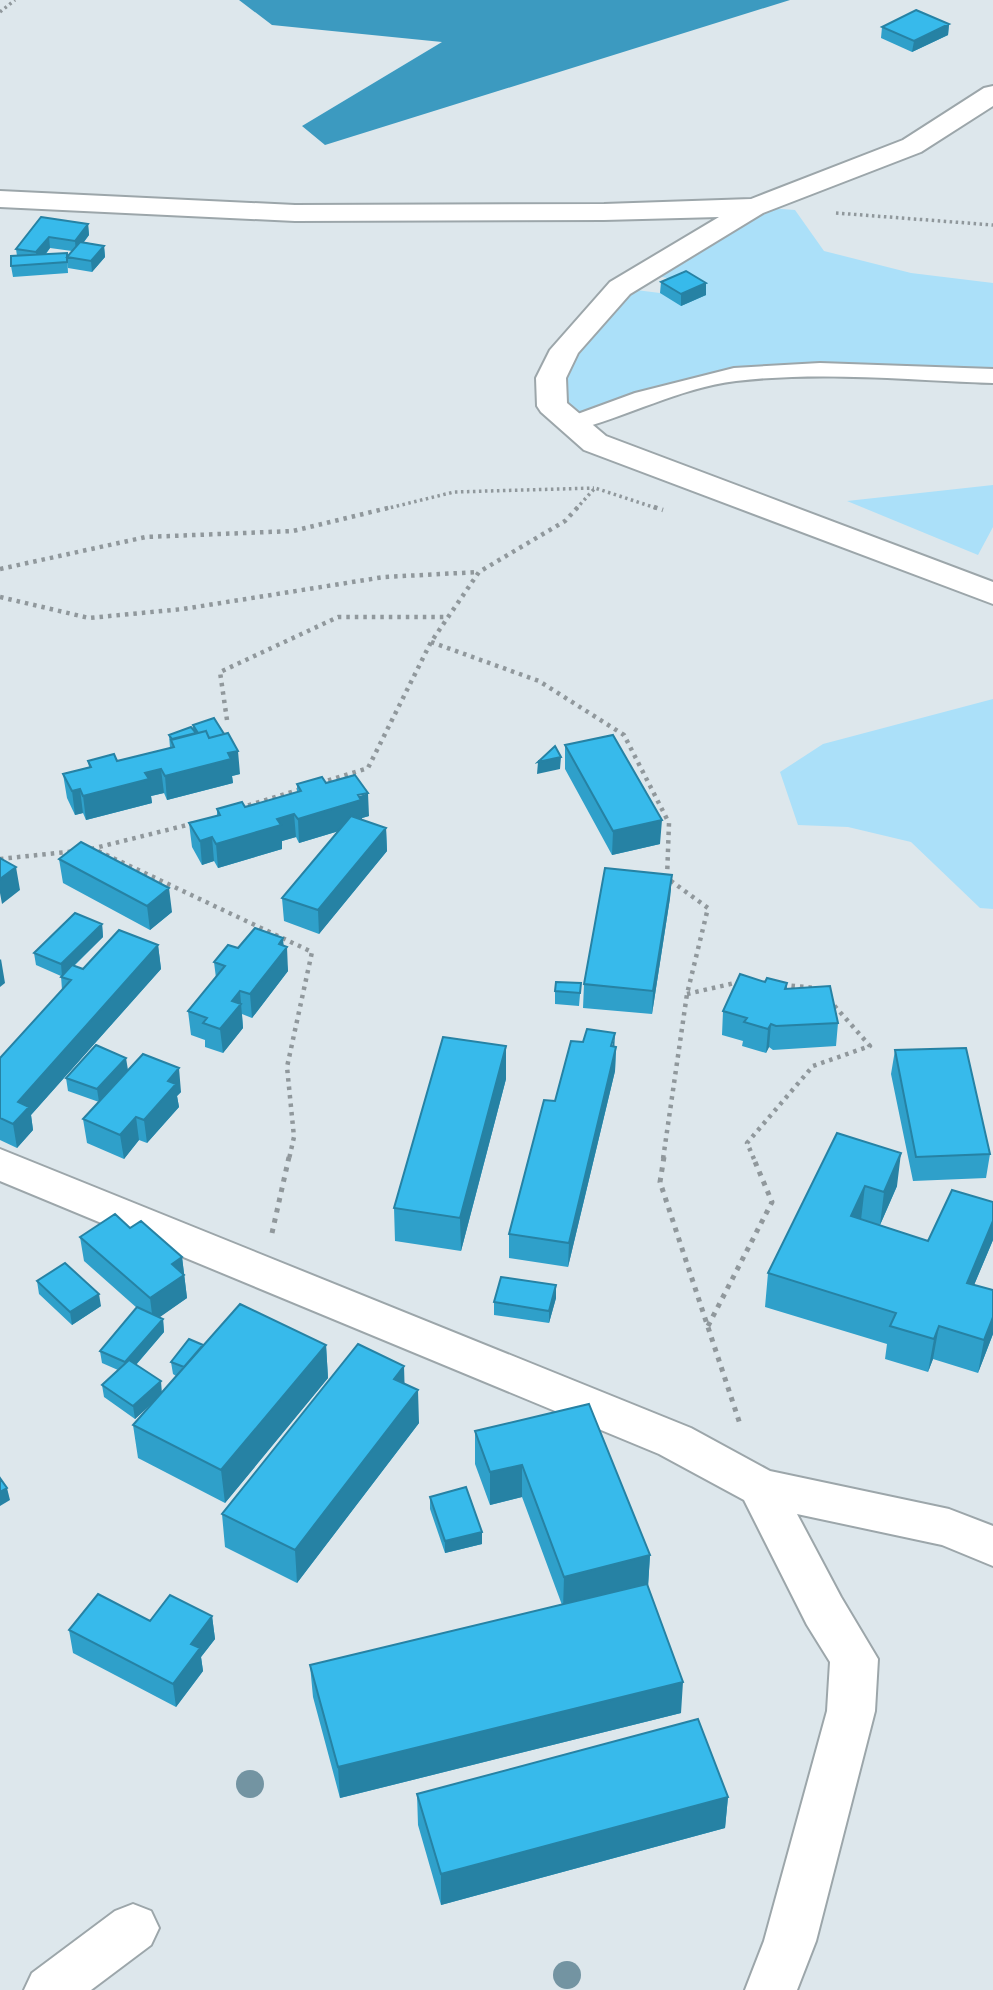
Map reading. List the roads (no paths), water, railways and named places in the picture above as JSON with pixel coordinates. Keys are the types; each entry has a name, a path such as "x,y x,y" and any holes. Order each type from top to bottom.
{"street":[{"path":"993,94 912,146 755,206 620,288 565,350 551,378 552,406 595,443 833,531 993,594"},
{"path":"0,199 295,213 604,212 755,206"},
{"path":"0,1164 675,1441 760,1487 949,1528 993,1547"},
{"path":"760,1487 824,1611 854,1659 851,1711 790,1941 771,1990"},
{"path":"50,1990 134,1928"}],"lane":[{"path":"572,424 643,398 734,375 820,370 993,376"}]}
